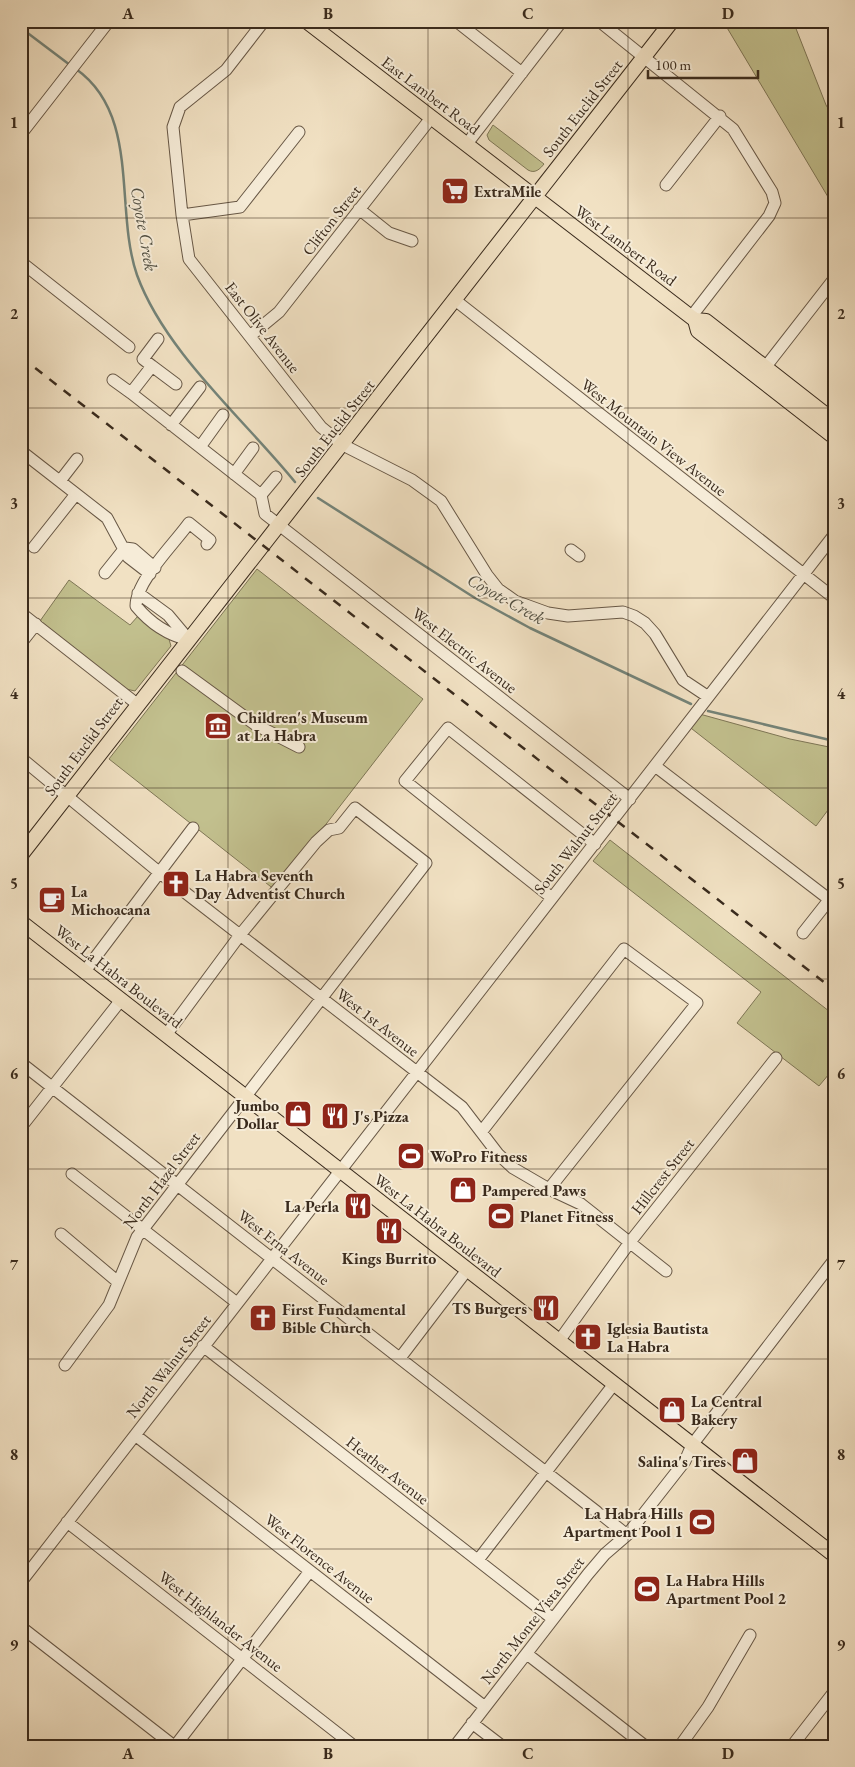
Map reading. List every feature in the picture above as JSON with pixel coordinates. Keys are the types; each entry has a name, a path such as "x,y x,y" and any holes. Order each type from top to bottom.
{"main road":[{"name":"East Lambert Road","path":"306,21 535,197"},
{"name":"South Euclid Street","path":"21,855 137,704 343,445 672,21"},
{"name":"West Lambert Road","path":"535,197 693,318 698,331 834,421"},
{"name":"West Lambert Road","path":"761,373 834,437"},
{"name":"West La Habra Boulevard","path":"21,922 834,1555"}],"street":[{"path":"21,134 109,21"},
{"name":"East Olive Avenue","path":"264,21 226,70 180,107 173,126 182,215 189,260 321,427 343,445 412,480 441,501 487,575 498,589 515,601 548,613 568,616 623,612 634,616 645,623 655,634 683,680 707,696"},
{"path":"456,21 522,73"},
{"path":"466,145 562,21"},
{"path":"599,21 733,128 772,192 775,203 769,216 693,318"},
{"path":"666,185 720,116"},
{"name":"Clifton Street","path":"250,336 279,312 431,118"},
{"path":"182,215 240,207 299,132"},
{"path":"360,210 389,233 412,241"},
{"path":"21,262 129,347"},
{"path":"761,373 834,280"},
{"name":"West Mountain View Avenue","path":"455,300 834,598"},
{"path":"158,338 143,359 176,384"},
{"path":"131,393 152,366"},
{"path":"113,380 261,495 276,477"},
{"path":"171,424 200,388"},
{"path":"200,447 223,415"},
{"path":"234,474 253,448"},
{"path":"21,451 107,518 125,548"},
{"path":"60,481 76,459"},
{"path":"34,548 76,494"},
{"name":"West Electric Avenue","path":"261,495 265,514 279,526 630,799"},
{"path":"188,640 168,615 138,593 152,571 189,523 210,540 207,544"},
{"name":"South Walnut Street","path":"340,1170 834,535"},
{"path":"125,548 133,549 152,571"},
{"path":"105,574 125,548"},
{"path":"21,613 137,704"},
{"path":"21,643 36,624"},
{"path":"182,671 256,724 299,747"},
{"path":"552,898 404,781 448,728 594,844"},
{"name":"West 1st Avenue","path":"21,758 160,873 462,1106 498,1154 514,1168 549,1190 581,1204 666,1271"},
{"path":"655,766 832,899 803,933"},
{"name":"North Hazel Street","path":"65,1365 109,1305 136,1237 426,863 355,808 339,828 329,830 316,842 240,935"},
{"path":"85,971 193,828"},
{"path":"166,1034 240,935"},
{"path":"482,1131 624,949 697,1003 549,1190"},
{"path":"21,1127 122,1000"},
{"name":"Hillcrest Street","path":"559,1341 630,1242 776,1058"},
{"name":"West Erna Avenue","path":"21,1063 627,1535"},
{"name":"North Walnut Street","path":"21,1582 340,1170"},
{"path":"72,1174 237,1303"},
{"path":"60,1234 118,1282"},
{"name":"North Monte Vista Street","path":"455,1746 605,1554 627,1535 685,1460 692,1445 834,1260"},
{"path":"400,1358 468,1270"},
{"name":"Heather Avenue","path":"203,1346 553,1619"},
{"path":"478,1560 614,1384"},
{"name":"West Florence Avenue","path":"135,1435 485,1707"},
{"name":"West Highlander Avenue","path":"67,1522 346,1743"},
{"path":"21,1627 174,1746 310,1571"},
{"path":"680,1746 708,1707 750,1635"},
{"path":"527,1654 645,1746"},
{"path":"792,1746 834,1692"},
{"path":"472,1723 502,1746"}],"shaded area":[{"path":"723,21 793,21 826,105 834,119 834,207"},
{"path":"493,125 544,164 535,171 528,170 489,140 487,135"},
{"path":"257,569 423,699 275,890 109,759"},
{"path":"69,580 130,625 138,616 168,636 171,646 135,691 126,689 40,621"},
{"path":"696,713 790,739 834,748 834,802 816,826 687,725"},
{"path":"610,840 834,1015 834,1068 819,1086 737,1023 761,992 593,861"}],"waterway":[{"name":"Coyote Creek","path":"21,28 70,65"},
{"name":"Coyote Creek","path":"76,69 96,88 110,111 118,137 122,164 130,249 137,275 150,303 166,331 207,384 295,482"},
{"name":"Coyote Creek","path":"318,498 475,598 530,628 691,704"},
{"name":"Coyote Creek","path":"708,711 834,741"}],"railway":[{"path":"21,357 834,990"}],"place":[{"name":"ExtraMile","path":"455,191"},
{"name":"Children's Museum at La Habra","path":"218,726"},
{"name":"La Habra Seventh Day Adventist Church","path":"176,884"},
{"name":"La Michoacana","path":"52,900"},
{"name":"Jumbo Dollar","path":"298,1114"},
{"name":"J's Pizza","path":"335,1116"},
{"name":"WoPro Fitness","path":"411,1156"},
{"name":"Pampered Paws","path":"463,1190"},
{"name":"La Perla","path":"358,1206"},
{"name":"Planet Fitness","path":"501,1216"},
{"name":"Kings Burrito","path":"389,1231"},
{"name":"TS Burgers","path":"546,1308"},
{"name":"First Fundamental Bible Church","path":"263,1318"},
{"name":"Iglesia Bautista La Habra","path":"588,1337"},
{"name":"La Central Bakery","path":"672,1410"},
{"name":"Salina's Tires","path":"745,1461"},
{"name":"La Habra Hills Apartment Pool 1","path":"702,1522"},
{"name":"La Habra Hills Apartment Pool 2","path":"647,1589"}]}
